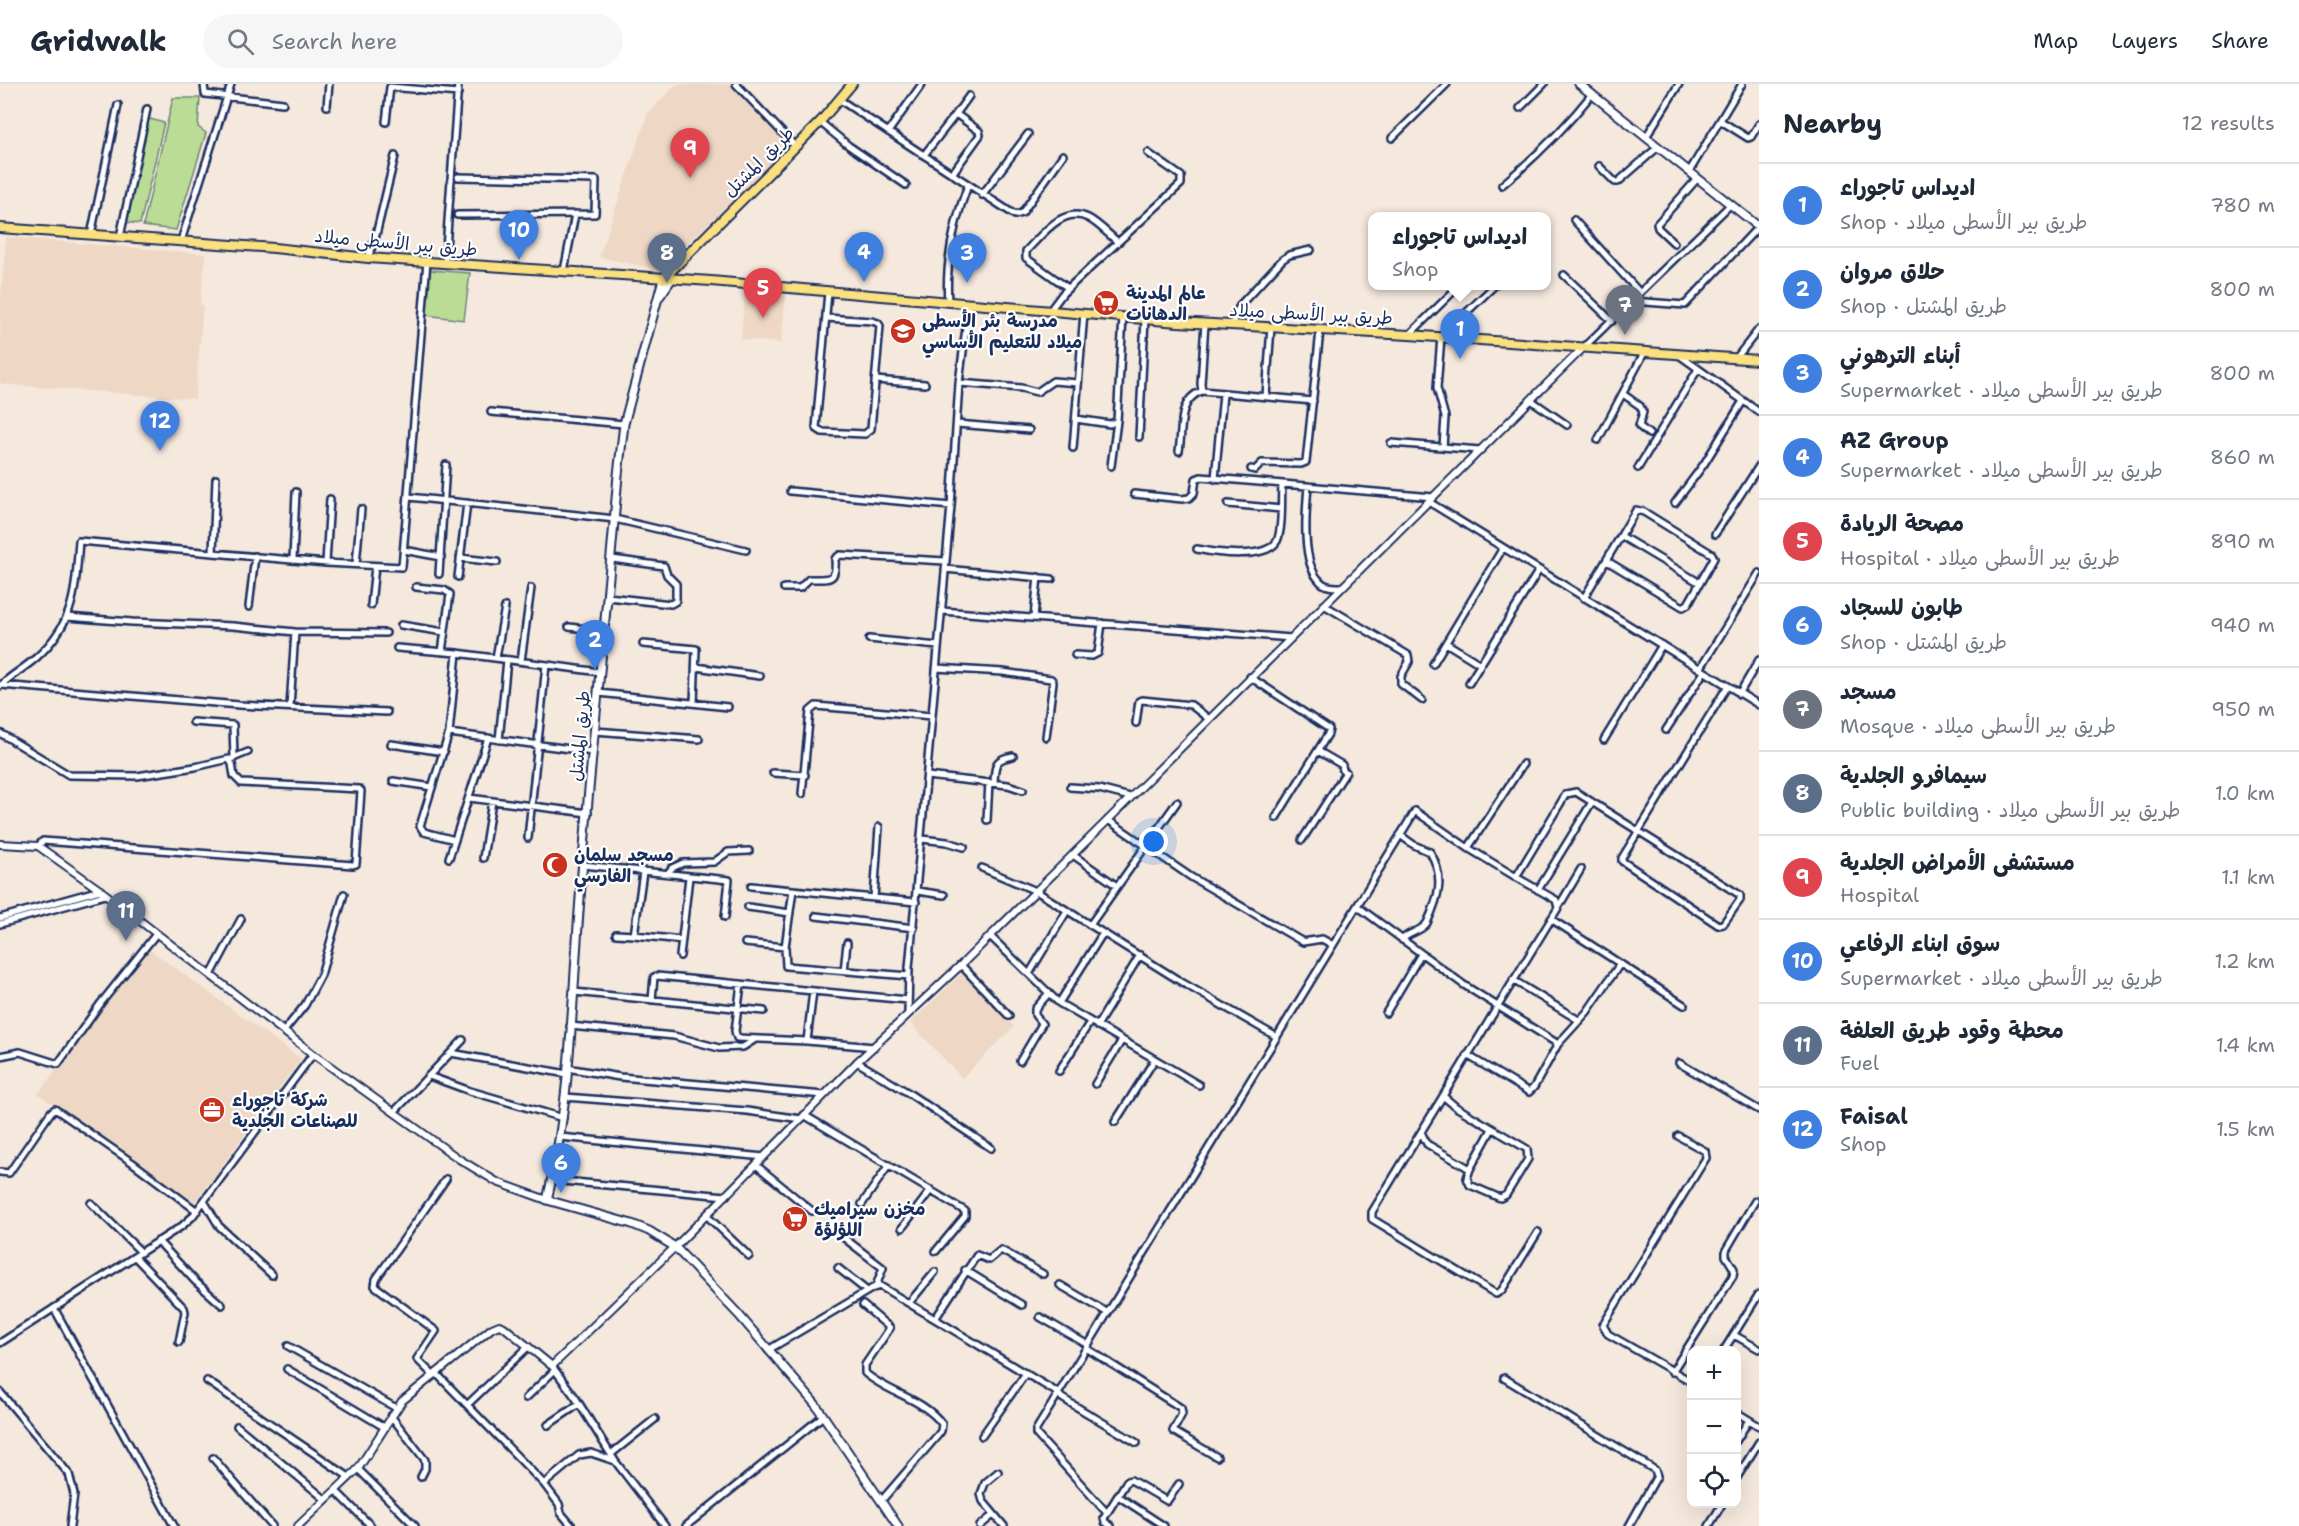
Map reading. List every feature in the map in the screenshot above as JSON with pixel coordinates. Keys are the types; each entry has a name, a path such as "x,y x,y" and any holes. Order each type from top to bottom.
{"main road":[{"name":"طريق المشتل","path":"547,1200 560,1137 565,1097 598,693 624,424 657,301 667,279 683,257 820,122 852,84"},
{"path":"1580,84 1759,227"},
{"name":"طريق بير الأسطى ميلاد","path":"0,228 368,258 711,281 1145,319 1759,360"},
{"path":"547,1200 632,1224 649,1231 675,1247 824,1416 898,1526"}],"street":[{"path":"204,84 205,94 283,103"},
{"path":"181,241 231,84"},
{"path":"327,106 329,84"},
{"path":"445,262 458,84"},
{"path":"736,84 795,146"},
{"path":"888,132 922,84"},
{"path":"1392,138 1447,84"},
{"path":"1520,108 1544,84"},
{"path":"1646,137 1679,84"},
{"path":"1689,172 1742,84"},
{"path":"386,122 390,87 458,93"},
{"path":"1502,184 1563,130 1592,94"},
{"path":"924,155 969,96"},
{"path":"840,100 1015,215 1022,213 1063,155"},
{"path":"91,235 118,105"},
{"path":"120,237 147,109"},
{"path":"952,174 980,135 979,131 956,114"},
{"path":"1721,121 1748,138 1759,124"},
{"path":"820,122 849,146 906,185"},
{"path":"982,195 1028,134"},
{"path":"1599,166 1615,182 1618,182 1658,147"},
{"path":"1051,309 1068,288 1182,184 1181,176 1148,153"},
{"path":"368,258 376,235 395,156"},
{"path":"457,215 595,214 596,180 458,177"},
{"path":"1674,243 1658,228 1657,224 1697,179"},
{"path":"948,302 947,277 950,251 957,218 968,185"},
{"path":"526,1398 553,1368 857,1062 961,965 1530,400 1730,205"},
{"path":"564,271 575,214"},
{"path":"1068,288 1026,258 1026,251 1053,223 1076,214 1088,218 1118,242"},
{"path":"1574,220 1640,293"},
{"path":"1632,301 1685,305 1759,227"},
{"path":"1234,324 1235,312 1282,260 1289,255 1311,250"},
{"path":"1,686 51,643 67,617 75,589 79,541 401,568 409,497 427,261"},
{"path":"1564,275 1612,321"},
{"path":"1409,335 1454,290"},
{"path":"1443,447 1445,417 1437,388 1441,338 1489,290"},
{"path":"826,318 878,323 880,326 871,429 865,434 816,428 828,292"},
{"path":"909,1013 909,976 951,506 959,382 969,304"},
{"path":"1073,448 1084,313"},
{"path":"1111,466 1117,421 1123,317"},
{"path":"1139,437 1145,319"},
{"path":"1202,391 1205,323"},
{"path":"1266,396 1271,327"},
{"path":"1737,357 1759,329"},
{"path":"1251,469 1255,470 1262,463 1301,464 1306,462 1320,331"},
{"path":"1598,440 1644,353"},
{"path":"1679,355 1759,412"},
{"path":"1638,468 1698,369"},
{"path":"875,380 925,384"},
{"path":"959,382 1021,388 1030,392 1043,390 1053,381 1078,383"},
{"path":"1179,451 1186,402 1193,395 1202,391 1313,401"},
{"path":"1215,479 1223,393"},
{"path":"1623,394 1640,406 1643,412 1639,426 1649,434"},
{"path":"1530,400 1568,425"},
{"path":"1675,503 1704,464 1743,401"},
{"path":"491,412 624,424"},
{"path":"1076,419 1110,424 1117,421"},
{"path":"957,424 1029,430"},
{"path":"1391,443 1480,450"},
{"path":"439,574 446,465"},
{"path":"1715,534 1759,466"},
{"path":"1134,494 1189,498 1194,493 1195,481 1198,477 1308,486 1431,500 1503,548 1759,705"},
{"path":"213,553 216,479"},
{"path":"1197,549 1236,554 1266,550 1276,542 1278,537 1282,485"},
{"path":"1308,486 1306,530 1309,563 1319,581 1326,585 1341,587"},
{"path":"790,491 951,506"},
{"path":"293,559 296,492"},
{"path":"409,497 615,519 746,550"},
{"path":"326,563 330,499"},
{"path":"458,577 467,503"},
{"path":"1228,504 1281,509"},
{"path":"356,564 361,509"},
{"path":"1584,598 1636,510 1644,512 1713,556 1714,560 1688,604 1683,607 1607,561"},
{"path":"1621,536 1700,583"},
{"path":"1433,664 1503,548"},
{"path":"404,550 441,557"},
{"path":"784,588 800,588 811,578 825,580 832,577 836,571 836,559 840,555 945,561"},
{"path":"249,607 255,556"},
{"path":"460,558 497,562"},
{"path":"608,597 671,604 676,602 676,584 667,575 664,566 612,559"},
{"path":"371,605 375,566"},
{"path":"945,569 1052,579"},
{"path":"1469,683 1539,570"},
{"path":"1666,730 1759,573"},
{"path":"1034,617 1038,577"},
{"path":"416,587 444,590 450,594 442,652"},
{"path":"521,662 531,588"},
{"path":"1324,604 1408,655 1409,662 1401,676 1401,684 1422,700"},
{"path":"496,658 505,607"},
{"path":"942,611 1291,638"},
{"path":"67,617 233,626 295,632 386,633"},
{"path":"1075,655 1092,656 1098,653 1102,623"},
{"path":"401,625 444,632"},
{"path":"569,627 604,631"},
{"path":"290,707 295,632"},
{"path":"869,639 938,646"},
{"path":"1446,643 1480,664"},
{"path":"643,644 693,647 697,652 694,703"},
{"path":"1604,740 1662,645"},
{"path":"397,648 457,653 600,672"},
{"path":"455,840 421,829 449,733 457,653"},
{"path":"499,740 507,660"},
{"path":"1739,694 1759,660"},
{"path":"528,838 546,665"},
{"path":"696,667 760,676"},
{"path":"936,668 1003,672 1051,679 1053,682 1046,737"},
{"path":"1251,677 1327,727 1328,734 1276,818"},
{"path":"1,686 387,712"},
{"path":"1516,877 1566,794 1575,792 1639,833 1740,895 1740,900 1723,924 1718,925 1623,863 1622,858 1639,833 1727,687"},
{"path":"598,693 728,707"},
{"path":"1136,723 1139,701 1142,700 1191,705 1209,719"},
{"path":"802,794 810,711 816,705 932,716"},
{"path":"38,846 43,841 357,864 361,791 359,789 242,783 234,776 231,759 232,725 193,722"},
{"path":"595,731 699,739"},
{"path":"0,733 69,775 137,776 195,767 231,759 248,752"},
{"path":"449,733 593,752"},
{"path":"449,858 488,738"},
{"path":"391,744 444,752"},
{"path":"1302,840 1346,772 1343,771 1342,765 1318,751"},
{"path":"987,820 995,766 1003,757 1013,756"},
{"path":"1468,848 1523,764"},
{"path":"773,772 805,775"},
{"path":"927,776 991,783 1023,790"},
{"path":"393,781 432,787"},
{"path":"1070,787 1099,789 1130,797"},
{"path":"469,798 588,813"},
{"path":"483,858 492,801"},
{"path":"1090,926 1177,802"},
{"path":"1538,890 1592,802"},
{"path":"1107,1514 1036,1434 1107,1313 1414,811 1468,848 1556,900 1558,908"},
{"path":"1108,820 1218,894 1303,942 1322,939 1333,945"},
{"path":"874,898 879,826"},
{"path":"1400,835 1430,852 1440,872 1440,884 1426,923 1423,928 1409,933 1402,940"},
{"path":"922,839 964,847"},
{"path":"0,844 38,846 102,892 313,1054 459,1159 498,1182 547,1200"},
{"path":"667,874 672,868 683,863 714,862 729,852 749,851"},
{"path":"1073,855 1117,886"},
{"path":"583,865 729,880 725,917"},
{"path":"982,868 1036,891 1090,926 1277,1037"},
{"path":"1538,1232 1502,1290 1496,1294 1374,1221 1372,1212 1581,869"},
{"path":"634,935 643,872"},
{"path":"680,956 689,877"},
{"path":"751,885 916,902"},
{"path":"793,890 784,964 789,967 909,976"},
{"path":"917,891 944,896"},
{"path":"0,918 102,892"},
{"path":"0,924 102,892"},
{"path":"284,1031 305,1005 321,975 344,894"},
{"path":"1357,906 1496,1006 1558,1044"},
{"path":"748,907 790,913"},
{"path":"1029,974 1067,911"},
{"path":"816,916 914,928"},
{"path":"211,975 241,918"},
{"path":"1551,919 1684,1005"},
{"path":"1059,1003 1103,933"},
{"path":"0,1056 20,1052 58,1064 101,1003 156,934"},
{"path":"616,934 681,940"},
{"path":"990,936 1059,1003 1199,1085"},
{"path":"745,943 785,947"},
{"path":"844,971 847,943"},
{"path":"1386,1012 1421,954"},
{"path":"1097,1026 1140,956"},
{"path":"1467,1055 1529,1092 1558,1044 1580,1021 1620,964"},
{"path":"961,965 1009,1016"},
{"path":"652,1000 654,977 657,976 908,1000"},
{"path":"1513,980 1580,1021"},
{"path":"741,984 735,1034 740,1039 807,1041 874,1047"},
{"path":"807,1041 813,991"},
{"path":"574,992 764,1011"},
{"path":"1020,1061 1042,1024 1035,1015 1035,1009 1049,993"},
{"path":"1059,1071 1090,1022"},
{"path":"570,1026 674,1036 719,1048 743,1047 754,1040"},
{"path":"394,1112 463,1040"},
{"path":"1095,1084 1122,1040"},
{"path":"451,1053 620,1077 824,1095"},
{"path":"0,1343 182,1226 197,1211 313,1054"},
{"path":"1115,1122 1155,1059"},
{"path":"857,1062 908,1092 991,1148"},
{"path":"1679,1063 1759,1110"},
{"path":"429,1076 470,1091 562,1118"},
{"path":"1443,1096 1456,1107 1527,1149 1528,1159 1504,1197 1493,1196 1470,1185 1467,1178 1492,1129"},
{"path":"565,1097 802,1117 889,1165 966,1212 936,1251"},
{"path":"0,1172 9,1173 55,1109 197,1211"},
{"path":"1421,1132 1427,1144 1470,1169"},
{"path":"1678,1136 1706,1151 1706,1158 1604,1325 1608,1334 1687,1380"},
{"path":"560,1137 764,1157"},
{"path":"756,1165 812,1211"},
{"path":"862,1204 889,1165"},
{"path":"446,1179 376,1279 375,1286 436,1331 417,1359 468,1404 544,1484 559,1504 561,1513 572,1526"},
{"path":"552,1180 726,1196"},
{"path":"903,1228 931,1190"},
{"path":"204,1201 219,1226 272,1275"},
{"path":"1672,1372 1732,1276 1734,1269 1726,1256 1726,1250 1755,1201"},
{"path":"91,1203 141,1252"},
{"path":"706,1215 749,1256"},
{"path":"768,1350 876,1286 883,1268 839,1234"},
{"path":"158,1241 196,1282 222,1305"},
{"path":"935,1319 975,1256 979,1255 989,1260 1001,1250 1043,1274"},
{"path":"135,1257 184,1308 179,1342"},
{"path":"838,1268 867,1291"},
{"path":"965,1270 1022,1305"},
{"path":"909,1303 935,1272"},
{"path":"876,1286 884,1288 1026,1373 1059,1393 1062,1398 1137,1443"},
{"path":"1060,1286 1107,1313"},
{"path":"1727,1346 1759,1294"},
{"path":"863,1305 890,1328 867,1361 865,1372 887,1388 917,1404 942,1424 941,1431 882,1500"},
{"path":"54,1308 174,1526"},
{"path":"1040,1317 1181,1408 1182,1414 1173,1431 1216,1456"},
{"path":"298,1526 358,1469 396,1407 495,1326 504,1327 553,1368 615,1461 665,1526"},
{"path":"1734,1335 1759,1349"},
{"path":"288,1346 396,1407"},
{"path":"468,1404 528,1347"},
{"path":"287,1369 384,1427"},
{"path":"982,1436 1026,1373"},
{"path":"1504,1378 1655,1470 1658,1476 1629,1526"},
{"path":"207,1381 349,1477"},
{"path":"0,1392 69,1474 74,1494 70,1526"},
{"path":"548,1425 579,1404"},
{"path":"1741,1415 1759,1426"},
{"path":"390,1416 425,1460 425,1469 421,1477"},
{"path":"686,1526 824,1416"},
{"path":"611,1454 655,1419"},
{"path":"1741,1434 1749,1420"},
{"path":"237,1426 326,1500"},
{"path":"1741,1472 1759,1442"},
{"path":"544,1484 579,1455 591,1453 615,1461"},
{"path":"213,1458 272,1526"},
{"path":"358,1469 415,1526"},
{"path":"998,1472 985,1483 981,1494 993,1515 1004,1526"},
{"path":"1111,1526 1104,1520 1129,1480 1167,1501 1179,1484"},
{"path":"336,1491 370,1526"},
{"path":"1118,1496 1164,1526"},
{"path":"1718,1526 1710,1524 1719,1508"},
{"path":"980,1526 993,1515"}],"shaded area":[{"path":"677,84 730,84 791,145 660,270 599,257 648,113"},
{"path":"6,237 206,254 200,304 203,305 195,399 0,384 0,306"},
{"path":"745,292 786,296 781,343 741,339"},
{"path":"149,949 301,1059 195,1202 38,1094"},
{"path":"962,973 1014,1027 962,1078 910,1023"}],"green space":[{"path":"173,98 200,98 198,127 206,133 176,230 143,226"},
{"path":"147,118 164,123 140,224 124,222"},
{"path":"430,270 470,273 464,320 426,315"}],"place":[{"name":"مستشفى الأمراض الجلدية","path":"690,178"},
{"name":"سوق ابناء الرفاعي","path":"519,260"},
{"name":"AZ Group","path":"864,282"},
{"name":"سيمافرو الجلدية","path":"667,283"},
{"name":"أبناء الترهوني","path":"967,283"},
{"name":"عالم المدينة الدهانات","path":"1106,303"},
{"name":"مصحة الريادة","path":"763,318"},
{"name":"مدرسة بئر الأسطى ميلاد للتعليم الأساسي","path":"903,331"},
{"name":"مسجد","path":"1625,335"},
{"name":"اديداس تاجوراء","path":"1460,359"},
{"name":"Faisal","path":"160,451"},
{"name":"حلاق مروان","path":"595,670"},
{"name":"مسجد سلمان الفارسي","path":"555,865"},
{"name":"محطة وقود طريق العلفة","path":"126,941"},
{"name":"شركة تاجوراء للصناعات الجلدية","path":"212,1110"},
{"name":"طابون للسجاد","path":"561,1193"},
{"name":"مخزن سيراميك اللؤلؤة","path":"795,1219"}]}
